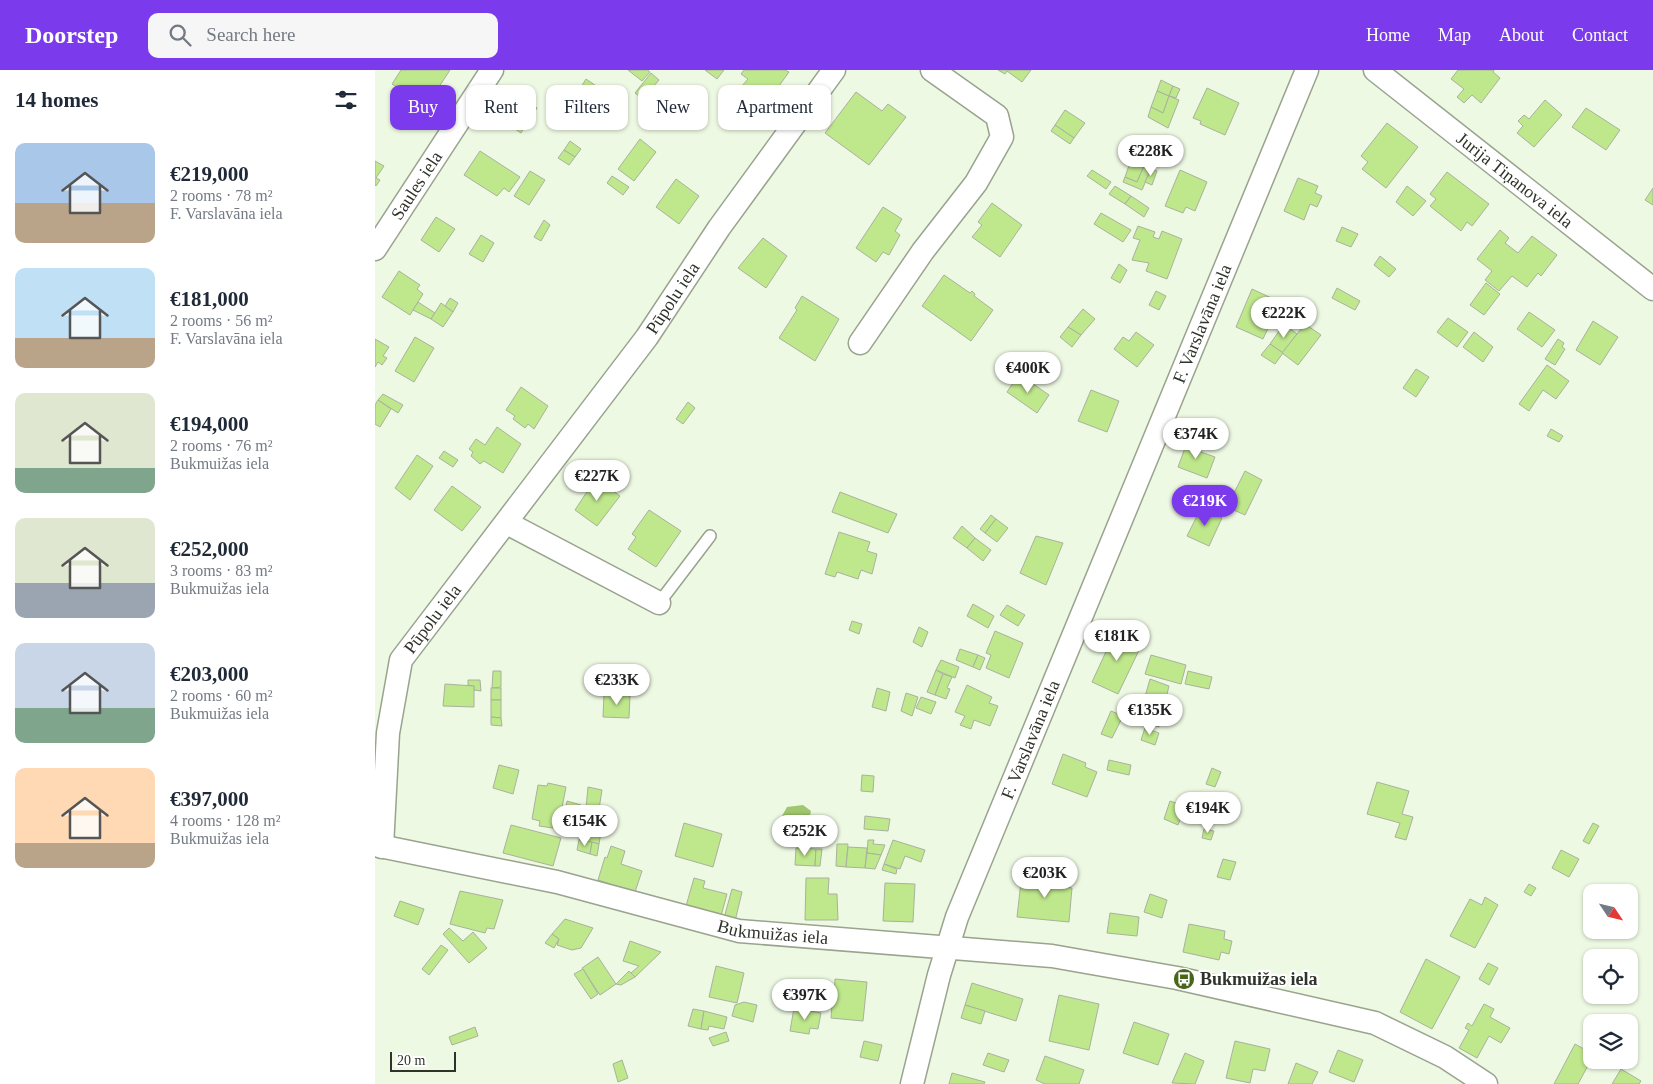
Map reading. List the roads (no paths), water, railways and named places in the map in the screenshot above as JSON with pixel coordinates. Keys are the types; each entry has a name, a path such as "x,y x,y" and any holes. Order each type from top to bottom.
{"street":[{"name":"Saules iela","path":"375,249 492,70"},
{"name":"Pūpolu iela","path":"379,846 388,733 401,660 647,337 719,228 834,70"},
{"path":"860,344 923,251 977,183 1002,136 997,116 932,70"},
{"name":"F. Varslavāna iela","path":"912,1084 947,947 961,907 1307,70"},
{"name":"Jurija Tiņanova iela","path":"1375,70 1653,289"},
{"path":"507,523 659,603"},
{"name":"Bukmuižas iela","path":"379,846 557,882 739,931 1052,956 1177,978 1375,1023 1445,1057 1486,1084"}],"lane":[{"path":"659,603 710,536"}],"place":[{"name":"Bukmuižas iela","path":"1184,979"}]}
